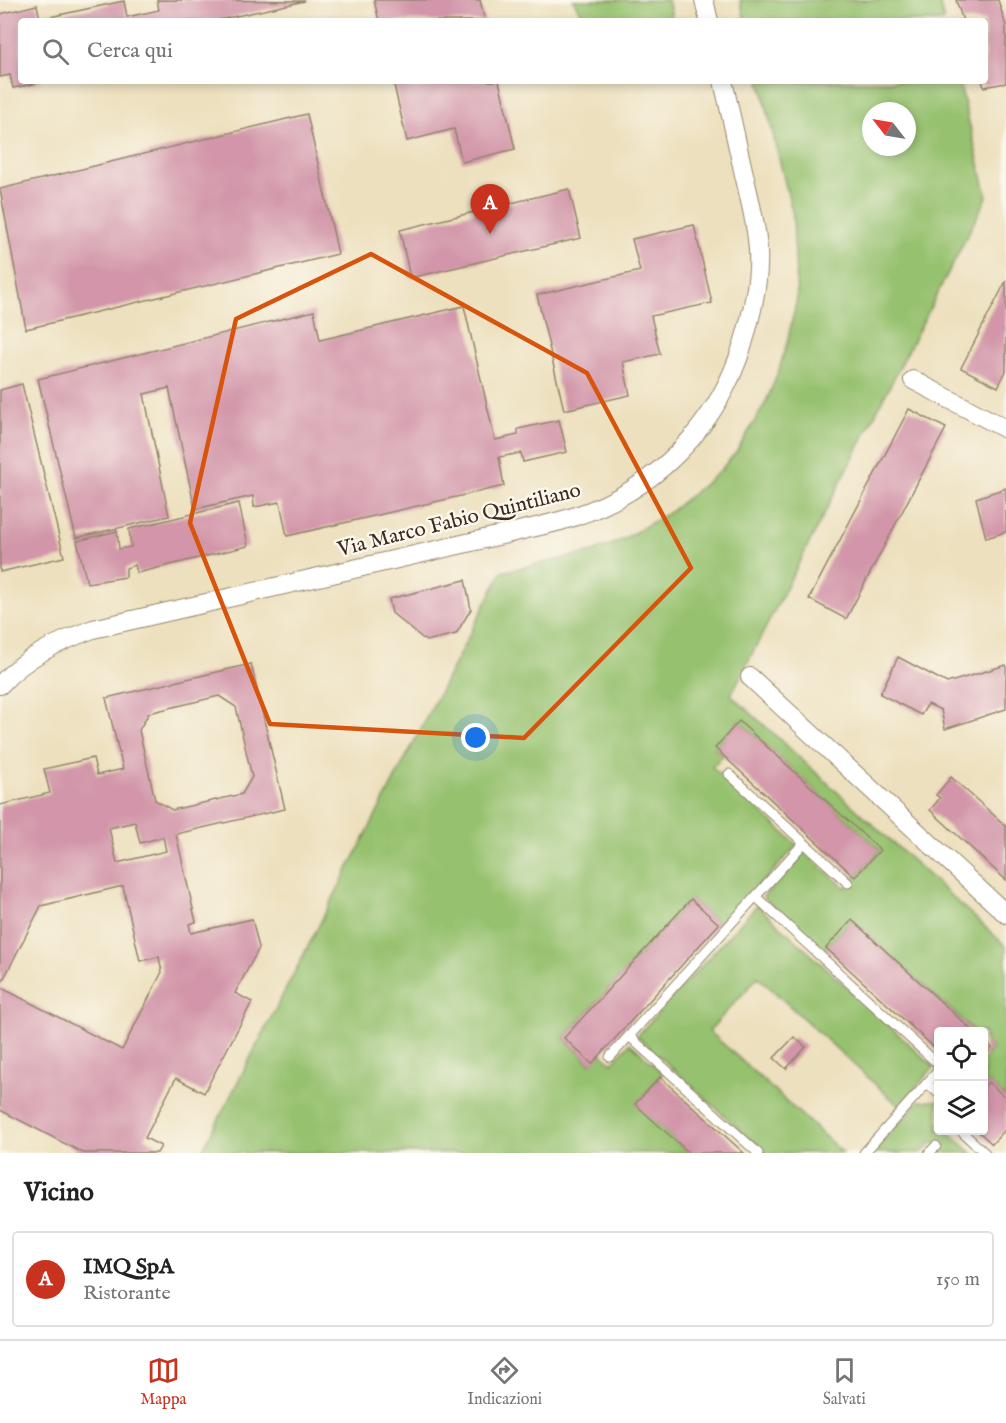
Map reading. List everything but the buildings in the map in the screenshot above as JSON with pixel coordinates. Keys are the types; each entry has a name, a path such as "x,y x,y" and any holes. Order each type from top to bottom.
{"street":[{"path":"704,0 708,18"},
{"name":"Via Marco Fabio Quintiliano","path":"3,677 37,654 68,638 93,629 507,534 576,516 642,484 670,461 699,431 719,402 737,363 748,328 756,289 758,250 752,209 724,84"},
{"path":"913,380 1006,429"},
{"path":"750,677 1006,914"}],"lane":[{"path":"729,774 848,883"},
{"path":"610,1057 804,843"},
{"path":"756,897 934,1059"},
{"path":"629,1035 758,1153"},
{"path":"864,1153 934,1076"},
{"path":"927,1083 934,1089"},
{"path":"965,1135 985,1153"}],"highlighted area":[{"path":"371,254 587,373 691,568 524,738 270,724 190,523 236,319"}],"green space":[{"path":"573,0 668,0 672,18 584,18"},
{"path":"740,0 939,0 943,18 744,18"},
{"path":"761,84 960,84 987,197 731,695 1006,946 1006,1098 988,1082 988,1053 992,1048 988,1044 988,1027 970,1027 852,920 823,951 763,897 804,852 845,888 880,850 739,721 715,748 723,756 712,767 797,845 722,927 691,899 564,1038 591,1064 601,1053 612,1063 630,1043 663,1073 636,1104 689,1153 201,1153 502,572 593,552 622,540 670,512 718,473 737,451 765,404 787,343 797,299 793,215"},
{"path":"757,905 934,1067 899,1106 758,977 709,1031 843,1153 765,1153 637,1036"},
{"path":"919,1101 934,1101 934,1135 952,1135 972,1153 944,1153 932,1142 922,1153 872,1153"}],"place":[{"name":"IMQ SpA","path":"490,234"}]}
